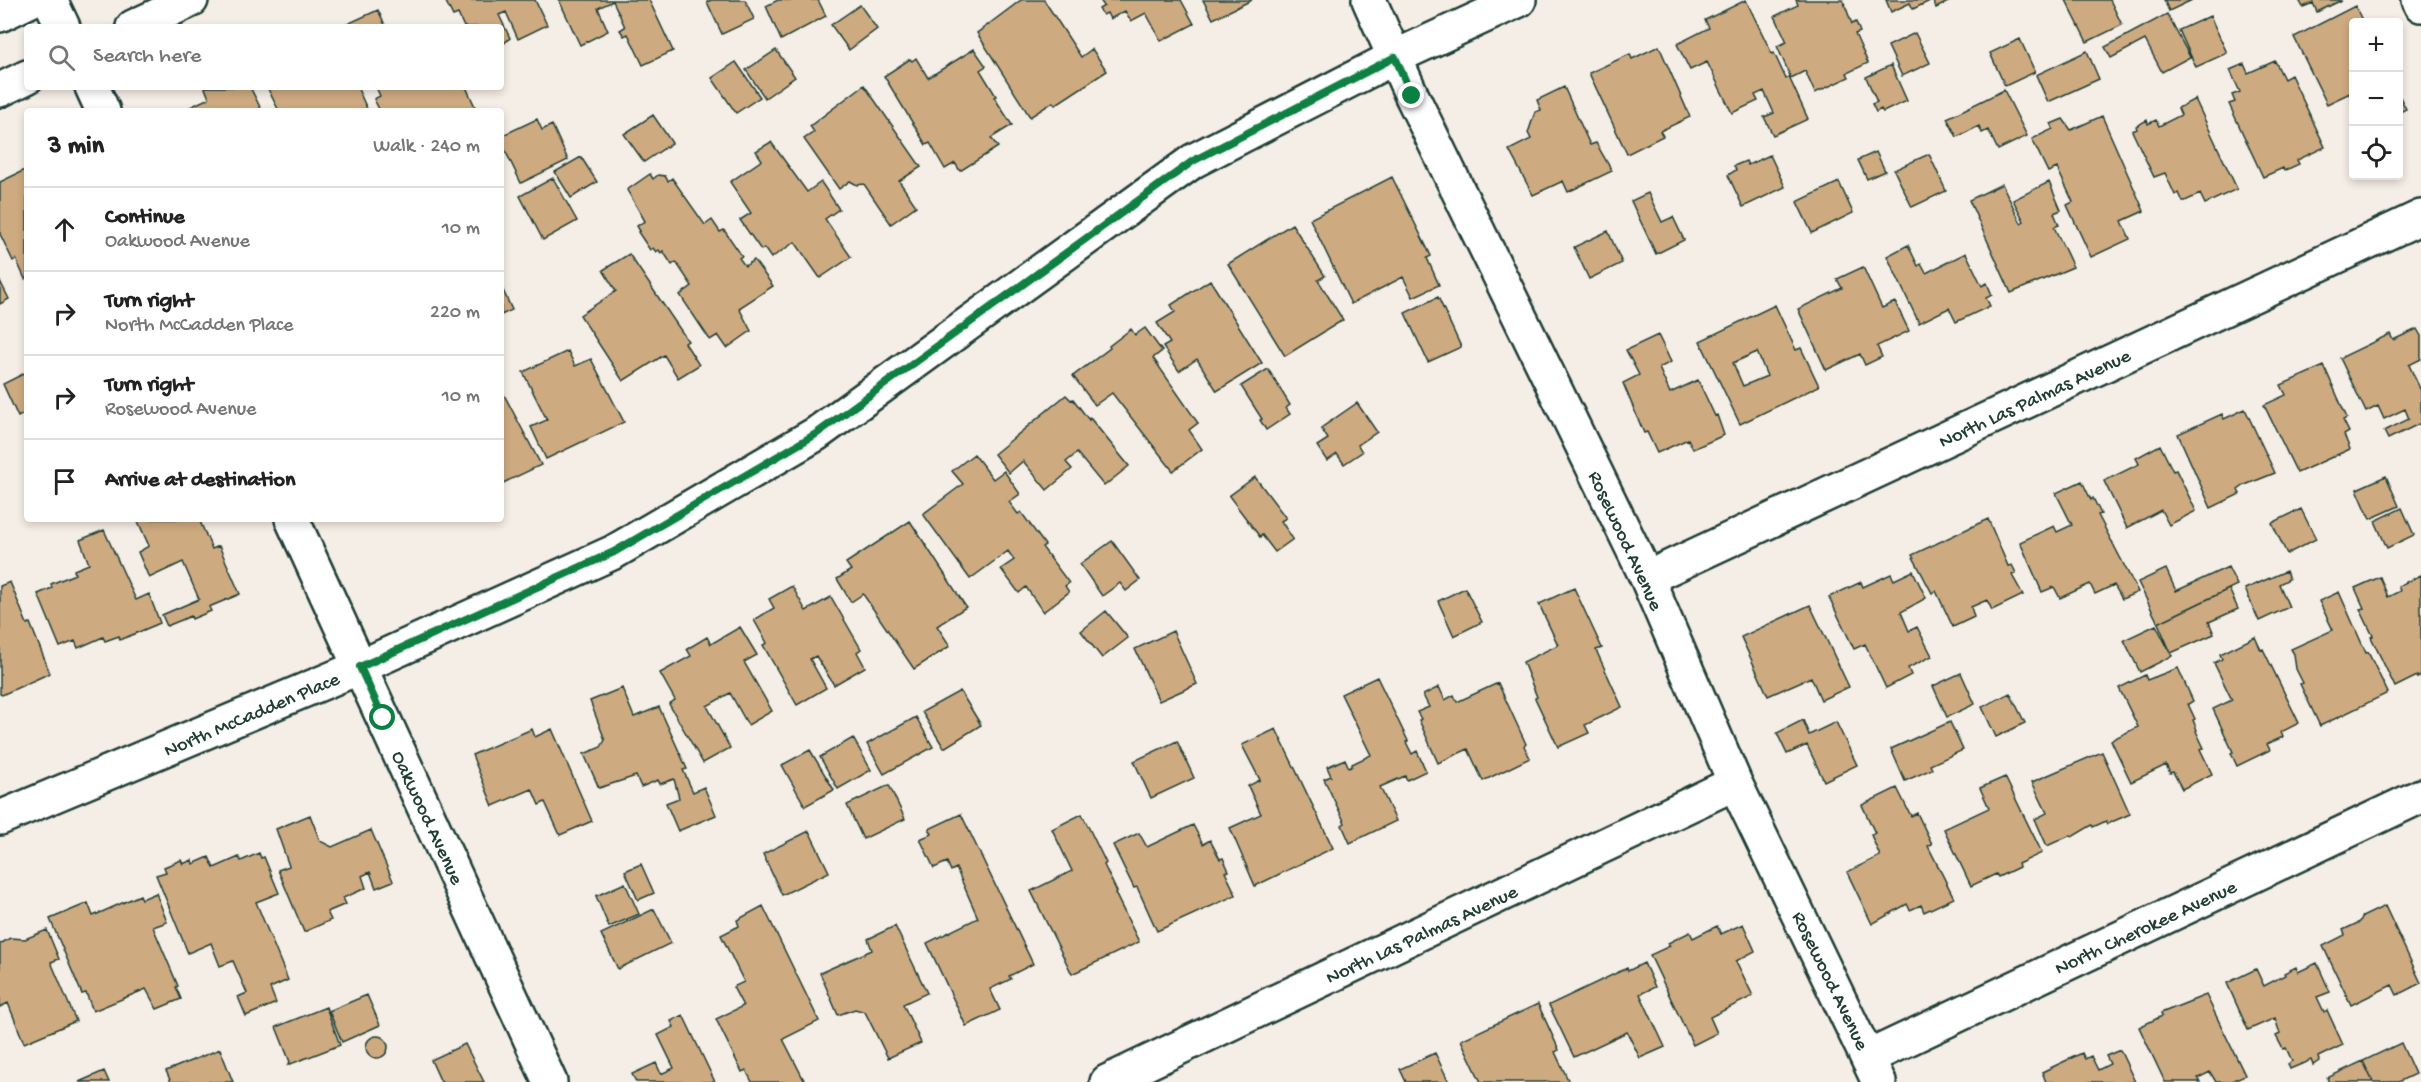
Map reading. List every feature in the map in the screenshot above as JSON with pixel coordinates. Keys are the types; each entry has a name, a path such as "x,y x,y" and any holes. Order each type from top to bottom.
{"street":[{"path":"0,15 31,0"},
{"path":"50,0 62,24"},
{"path":"139,24 190,0"},
{"name":"Rosewood Avenue","path":"1369,0 1647,578 1735,783 1874,1069"},
{"name":"North McCadden Place","path":"0,818 360,667 614,552 816,434 1193,161 1395,57 1519,0"},
{"path":"2419,0 2421,5"},
{"path":"0,90 24,78"},
{"path":"93,90 102,108"},
{"name":"North Las Palmas Avenue","path":"1647,578 2421,217"},
{"name":"Oakwood Avenue","path":"293,522 550,1082"},
{"name":"North Las Palmas Avenue","path":"1107,1082 1735,783"},
{"name":"North Cherokee Avenue","path":"1874,1069 2421,796"}],"building":[{"path":"445,0 535,0 547,25 518,39 506,12 499,15 503,24 463,24 458,14 453,16"},
{"path":"559,0 649,0 673,51 643,65 628,34 624,36 620,30 625,27 613,1 598,8 608,31 580,45"},
{"path":"745,0 754,19 722,34 707,2"},
{"path":"778,0 818,0 826,16 781,40 766,6"},
{"path":"1021,0 1044,0 1081,57 1092,49 1107,71 1055,105 1053,102 1030,117 977,33"},
{"path":"1100,0 1181,0 1194,24 1161,41 1146,13 1131,21 1125,11 1110,19 1107,13 1103,15 1099,9 1104,6"},
{"path":"1203,0 1252,0 1213,19"},
{"path":"1746,0 1772,54 1774,53 1786,79 1789,77 1808,119 1773,135 1764,117 1774,113 1764,91 1755,95 1758,101 1732,113 1707,62 1690,70 1677,44 1709,28 1705,20"},
{"path":"1796,0 1843,0 1852,24 1856,22 1860,32 1855,34 1868,63 1847,73 1849,77 1815,93 1805,71 1791,78 1777,46 1787,42 1775,16 1798,5"},
{"path":"1886,0 1932,0 1913,9 1910,3 1891,12"},
{"path":"1932,0 1952,0 1936,8"},
{"path":"2066,0 2110,0 2122,25 2087,42"},
{"path":"2164,0 2192,0 2169,11"},
{"path":"2299,0 2342,0 2317,12 2313,3 2303,7"},
{"path":"860,5 877,29 849,50 831,25"},
{"path":"2355,6 2361,18 2349,18 2349,93 2327,104 2294,37"},
{"path":"378,10 385,24 347,24"},
{"path":"2167,14 2190,57 2162,72 2145,40 2111,58 2105,47"},
{"path":"2210,16 2227,53 2196,67 2179,30"},
{"path":"504,25 510,38 504,43"},
{"path":"1915,33 1930,63 1902,76 1888,46"},
{"path":"2020,39 2035,72 2005,86 1990,53"},
{"path":"1659,46 1690,117 1660,131 1663,136 1627,154 1589,73 1630,54 1632,59"},
{"path":"974,49 986,66 980,70 1012,125 991,138 998,147 960,171 955,163 945,169 930,143 926,145 884,76 910,59 912,61 916,58 928,78"},
{"path":"776,50 795,77 765,98 746,70"},
{"path":"2087,51 2099,79 2048,102 2036,75"},
{"path":"2275,61 2284,79 2291,75 2325,147 2297,160 2299,164 2263,177 2229,104 2235,102 2232,95 2240,92 2230,70 2244,64 2248,73"},
{"path":"736,62 760,97 736,113 712,78"},
{"path":"1891,65 1907,101 1883,112 1881,109 1876,112 1872,104 1877,102 1866,77"},
{"path":"864,85 921,167 899,181 916,206 891,224 864,184 857,185 850,181 839,189 804,139 814,132 810,126"},
{"path":"1564,87 1590,145 1596,143 1612,171 1568,192 1563,181 1533,195 1509,150 1531,139 1528,133 1535,112 1541,110 1537,100"},
{"path":"206,90 252,90 260,108 188,108 209,98"},
{"path":"268,90 358,90 367,108 278,108"},
{"path":"377,90 467,90 476,108 378,108 374,99 380,96"},
{"path":"2004,90 2027,136 1998,150 1988,130 1982,133 1979,126 1957,137 1947,118"},
{"path":"2195,99 2237,189 2205,204 2200,194 2183,202 2179,193 2175,195 2165,173 2154,177 2132,131 2147,120 2148,124 2156,120 2159,126 2181,115 2178,108"},
{"path":"653,115 672,143 644,162 624,134"},
{"path":"2102,116 2144,211 2122,221 2130,239 2091,257 2067,205 2073,202 2057,168 2048,172 2032,139 2053,129 2051,124 2063,119 2071,130"},
{"path":"537,119 542,130 552,125 568,160 521,183 504,148 504,135"},
{"path":"771,142 807,192 821,182 839,209 825,219 851,257 820,278 795,242 771,258 764,248 761,250 740,220 751,213 730,182 762,160 756,151"},
{"path":"1876,152 1885,171 1867,179 1858,160"},
{"path":"1929,154 1946,191 1912,207 1894,170"},
{"path":"1770,155 1785,187 1743,207 1728,175 1736,170 1734,166 1746,161 1748,165"},
{"path":"581,157 597,182 571,198 555,172"},
{"path":"24,170 24,277 16,259 13,261 0,234 0,182"},
{"path":"650,174 653,179 658,175 665,176 668,181 672,178 705,225 712,220 720,232 724,230 742,256 739,258 745,266 754,260 773,286 739,308 751,331 727,348 718,335 710,340 680,295 692,286 676,262 672,265 663,251 656,252 653,248 650,250 638,232 640,231 637,226 645,221 627,190"},
{"path":"1392,177 1431,256 1427,258 1439,285 1413,297 1403,277 1351,304 1310,219"},
{"path":"553,178 577,221 543,240 520,196"},
{"path":"1839,182 1853,213 1812,233 1797,202"},
{"path":"2049,182 2061,210 2054,213 2059,225 2054,227 2073,267 2011,293 1969,200 2002,184 2021,223 2024,221 2013,200"},
{"path":"1648,193 1662,222 1673,217 1684,240 1656,254 1631,201"},
{"path":"1292,224 1325,276 1318,280 1343,320 1285,356 1228,264"},
{"path":"1608,231 1622,263 1589,279 1574,247"},
{"path":"1908,245 1918,266 1921,264 1926,273 1966,253 1982,286 1987,283 1992,295 1986,298 1990,306 1956,322 1949,308 1919,323 1887,256"},
{"path":"629,254 688,341 685,343 699,365 678,378 664,355 623,381 580,315 616,291 603,270"},
{"path":"1863,267 1882,308 1895,302 1909,331 1877,346 1882,357 1865,365 1860,354 1826,370 1798,309 1842,288 1837,279"},
{"path":"1210,280 1262,363 1217,391 1197,359 1179,371 1163,347 1170,343 1157,323 1175,312 1171,305"},
{"path":"0,281 9,299 0,304"},
{"path":"504,293 512,310 504,314"},
{"path":"1438,297 1461,347 1428,362 1405,313"},
{"path":"1775,305 1796,350 1801,348 1819,386 1740,424 1700,341","holes":["1757,352 1767,376 1743,386 1733,363"]},
{"path":"1145,328 1162,351 1153,358 1198,423 1189,430 1202,449 1173,471 1112,393 1095,405 1073,376 1131,329 1135,335"},
{"path":"2417,329 2421,336 2421,359 2409,365 2421,391 2421,423 2388,439 2384,431 2409,419 2405,409 2384,419 2378,406 2366,412 2340,358 2390,334 2393,340"},
{"path":"1658,335 1671,362 1659,368 1670,393 1698,380 1715,416 1717,415 1724,435 1693,449 1688,439 1657,453 1647,432 1644,433 1623,383 1639,375 1626,350"},
{"path":"568,351 575,366 591,359 624,422 546,459 531,427 547,420 523,372"},
{"path":"2324,366 2347,418 2343,420 2349,432 2344,435 2350,449 2297,473 2264,405 2286,395 2281,385"},
{"path":"1268,369 1290,405 1286,408 1290,414 1266,430 1260,420 1262,419 1241,386"},
{"path":"24,374 24,414 18,417 3,384"},
{"path":"504,395 541,465 504,483"},
{"path":"1066,395 1071,400 1073,399 1089,420 1090,418 1129,466 1104,486 1077,453 1066,462 1072,469 1047,490 1023,461 1009,473 994,454"},
{"path":"1357,403 1377,432 1358,445 1362,452 1344,464 1337,454 1327,461 1317,446 1328,439 1321,428"},
{"path":"2245,409 2275,473 2245,485 2238,490 2240,494 2211,508 2178,434 2222,414 2224,419"},
{"path":"2160,445 2173,471 2176,470 2196,511 2169,525 2161,510 2127,528 2104,481 2139,464 2136,458"},
{"path":"974,454 993,479 1004,471 1020,494 1009,502 1018,514 1021,512 1045,545 1042,547 1069,583 1065,586 1069,592 1043,612 1026,587 1019,593 1001,569 1014,560 1008,551 970,579 923,514 963,484 952,471"},
{"path":"2386,476 2399,506 2370,519 2357,489"},
{"path":"1255,477 1286,518 1281,521 1293,539 1275,552 1262,535 1260,537 1229,496"},
{"path":"2082,481 2091,500 2093,498 2101,514 2098,515 2138,592 2122,599 2114,585 2095,594 2090,584 2060,598 2054,587 2042,592 2020,542 2054,526 2057,532 2072,525 2056,493"},
{"path":"2402,508 2414,535 2387,548 2375,521"},
{"path":"2301,509 2316,539 2287,554 2272,523"},
{"path":"1988,519 2008,566 2012,565 2016,573 2012,575 2023,595 1992,610 1987,600 1971,607 1974,617 1953,627 1936,591 1932,593 1912,555"},
{"path":"910,521 966,607 937,626 950,646 914,669 863,594 851,602 837,579 851,570 846,563"},
{"path":"138,522 200,522 212,549 219,546 240,594 209,607 211,611 167,626 162,615 199,599 183,562 149,578 138,552 149,546"},
{"path":"104,530 136,600 149,594 160,623 120,640 119,636 105,641 103,637 78,648 75,641 60,647 38,594 52,588 51,584 75,574 74,570 89,564 80,540"},
{"path":"1112,541 1140,580 1126,591 1120,583 1102,596 1080,564"},
{"path":"2228,567 2237,585 2158,623 2138,582 2166,569 2176,591"},
{"path":"1913,571 1926,598 1901,612 1909,631 1917,627 1932,656 1908,668 1911,675 1886,688 1865,644 1854,649 1829,597 1861,582 1863,587 1891,574 1894,580"},
{"path":"2286,571 2289,579 2279,584 2289,607 2259,621 2245,589"},
{"path":"2421,575 2421,676 2395,687 2371,637 2373,636 2360,609 2364,608 2355,588 2380,577 2388,597 2400,591 2398,586"},
{"path":"10,582 27,624 30,623 50,673 2,695 0,694 0,586"},
{"path":"792,586 806,611 831,597 861,649 857,652 865,667 834,685 816,656 810,659 826,688 797,705 763,645 767,643 754,620 774,608 769,599"},
{"path":"1465,588 1482,622 1454,636 1438,601"},
{"path":"1574,588 1602,648 1596,650 1622,707 1585,725 1589,733 1558,747 1535,698 1537,697 1523,662 1558,645 1539,604"},
{"path":"2229,589 2238,609 2209,622 2214,634 2171,653 2158,623"},
{"path":"2339,592 2366,653 2368,652 2388,693 2320,726 2300,684 2303,683 2296,669 2291,649 2333,630 2319,601"},
{"path":"1810,605 1849,687 1821,700 1811,677 1768,696 1741,637"},
{"path":"1106,611 1128,638 1102,658 1081,631"},
{"path":"2156,625 2172,656 2140,672 2124,640"},
{"path":"740,627 757,655 744,662 772,711 748,725 730,693 707,706 730,748 703,763 669,704 675,700 660,673 691,656 687,649 707,637 711,644"},
{"path":"1173,631 1197,684 1159,701 1135,649"},
{"path":"2255,637 2299,723 2281,732 2283,737 2267,744 2270,750 2237,766 2213,709 2232,700 2214,663 2222,659 2220,654"},
{"path":"2178,668 2193,701 2188,704 2204,748 2200,749 2212,774 2182,789 2173,772 2170,773 2166,765 2131,782 2111,740 2138,727 2119,688 2145,675 2147,680"},
{"path":"1961,673 1975,704 1947,717 1933,686"},
{"path":"1377,677 1412,754 1417,751 1426,771 1407,780 1405,776 1380,787 1396,821 1350,843 1342,825 1345,823 1324,779 1331,776 1327,767 1345,759 1349,768 1352,764 1371,755 1341,694"},
{"path":"1498,683 1526,744 1524,746 1530,758 1483,781 1468,749 1438,763 1417,712 1429,707 1423,695 1439,687 1445,700 1454,695 1457,702"},
{"path":"622,688 634,717 659,707 687,769 683,770 693,792 704,787 716,815 678,831 666,803 679,798 674,779 660,784 658,780 641,787 636,776 599,788 584,754 601,747 605,740 590,701"},
{"path":"960,691 981,725 944,748 922,712"},
{"path":"2010,693 2025,723 1996,737 1982,707"},
{"path":"916,717 933,747 884,774 867,744"},
{"path":"1803,720 1809,735 1836,722 1857,765 1824,781 1807,745 1787,754 1777,733"},
{"path":"1950,722 1963,750 1930,765 1932,769 1905,781 1891,749"},
{"path":"532,729 535,737 552,729 592,821 560,835 545,802 539,805 532,789 493,806 472,755"},
{"path":"1276,729 1333,848 1255,886 1230,828 1261,814 1248,786 1260,780 1242,745"},
{"path":"853,738 871,770 838,789 820,757"},
{"path":"1177,741 1194,778 1151,798 1134,761"},
{"path":"810,750 834,790 805,806 782,765"},
{"path":"2102,752 2130,814 2107,824 2106,821 2093,827 2092,825 2072,837 2071,835 2047,846 2035,819 2047,813 2032,782"},
{"path":"2005,777 2042,853 2018,864 2019,867 1998,877 1996,874 1971,886 1944,829 1989,808 1980,788"},
{"path":"889,785 905,819 863,839 847,805"},
{"path":"1897,788 1911,816 1917,813 1932,844 1928,846 1954,898 1924,912 1921,905 1910,910 1907,904 1872,924 1847,872 1880,856 1871,835 1875,833 1862,805"},
{"path":"961,814 1033,964 1009,976 1011,979 990,989 1000,1010 966,1026 927,943 978,918 956,868 951,871 947,862 934,868 920,839 932,834 929,829"},
{"path":"1082,814 1106,863 1104,865 1117,892 1115,893 1139,942 1072,974 1031,891 1072,871 1052,829"},
{"path":"310,815 320,841 332,847 371,830 393,881 376,888 370,872 362,876 366,888 343,898 346,904 327,912 331,920 304,932 278,870 289,866 276,829"},
{"path":"1193,825 1203,844 1210,840 1220,859 1223,858 1229,871 1225,872 1236,895 1157,931 1137,887 1134,888 1113,845 1139,833 1147,847"},
{"path":"809,831 829,872 782,895 763,854"},
{"path":"259,853 261,858 264,857 279,893 256,902 288,980 270,988 276,1003 246,1016 238,997 247,993 233,961 220,966 211,943 188,953 156,875 166,872 164,867 181,860 183,864 192,860 193,864 209,857 214,868 239,857 241,861"},
{"path":"641,864 654,893 638,900 625,871"},
{"path":"625,883 639,914 609,927 596,896"},
{"path":"156,893 167,922 153,927 178,986 176,987 181,999 157,1009 146,989 93,1011 86,993 82,994 50,919 88,903 93,916 140,895 142,899"},
{"path":"763,906 819,1021 783,1039 805,1082 752,1082 746,1070 742,1072 716,1019 743,1006 733,987 744,982 721,935 739,926 737,920"},
{"path":"2385,906 2421,983 2397,995 2392,985 2351,1005 2323,946 2345,935 2343,930 2360,922 2362,917"},
{"path":"654,909 671,943 618,969 601,934"},
{"path":"1743,924 1755,951 1736,961 1753,996 1710,1017 1717,1033 1693,1045 1650,955 1670,946 1668,943 1690,932 1693,938 1717,926 1721,934"},
{"path":"895,926 927,993 903,1004 921,1043 888,1058 865,1012 855,1009 838,1015 820,973 872,950 868,939"},
{"path":"47,930 59,959 51,962 76,1021 24,1043 8,1003 0,1007 0,944 10,938 25,939"},
{"path":"1644,963 1655,987 1640,994 1665,1047 1640,1058 1627,1032 1574,1057 1549,1005 1627,968 1628,971"},
{"path":"2317,963 2330,992 2317,997 2324,1012 2327,1010 2343,1045 2318,1057 2319,1061 2313,1065 2311,1060 2290,1069 2288,1064 2292,1061 2286,1048 2283,1049 2276,1036 2280,1034 2275,1018 2248,1030 2227,983 2256,969 2264,986 2296,967 2298,972"},
{"path":"367,995 380,1025 342,1042 329,1011"},
{"path":"2206,995 2245,1075 2229,1082 2216,1082 2210,1072 2198,1078 2200,1082 2165,1082 2139,1027 2162,1016 2161,1013"},
{"path":"1538,1004 1559,1050 1555,1052 1569,1082 1481,1082 1461,1040"},
{"path":"326,1007 340,1045 288,1065 290,1062 276,1027"},
{"path":"683,1015 715,1082 636,1082 632,1074 656,1063 661,1074 674,1068 658,1035 674,1027 671,1021"},
{"path":"377,1036 387,1043 388,1047 381,1057 377,1058 367,1051 366,1047 373,1037"},
{"path":"2401,1043 2415,1074 2398,1082 2373,1082 2363,1061"},
{"path":"465,1044 484,1082 441,1082 431,1060"},
{"path":"220,1049 233,1082 171,1082 166,1071"},
{"path":"2120,1050 2135,1082 2046,1082 2042,1072 2082,1053 2085,1059 2091,1056 2098,1070 2110,1064 2106,1056"},
{"path":"1435,1053 1449,1082 1406,1082 1400,1069"},
{"path":"2363,1061 2373,1082 2329,1082 2327,1078"},
{"path":"104,1071 109,1082 79,1082"}],"route":[{"path":"383,718 360,667 614,552 816,434 1193,161 1395,57 1412,96"}]}
